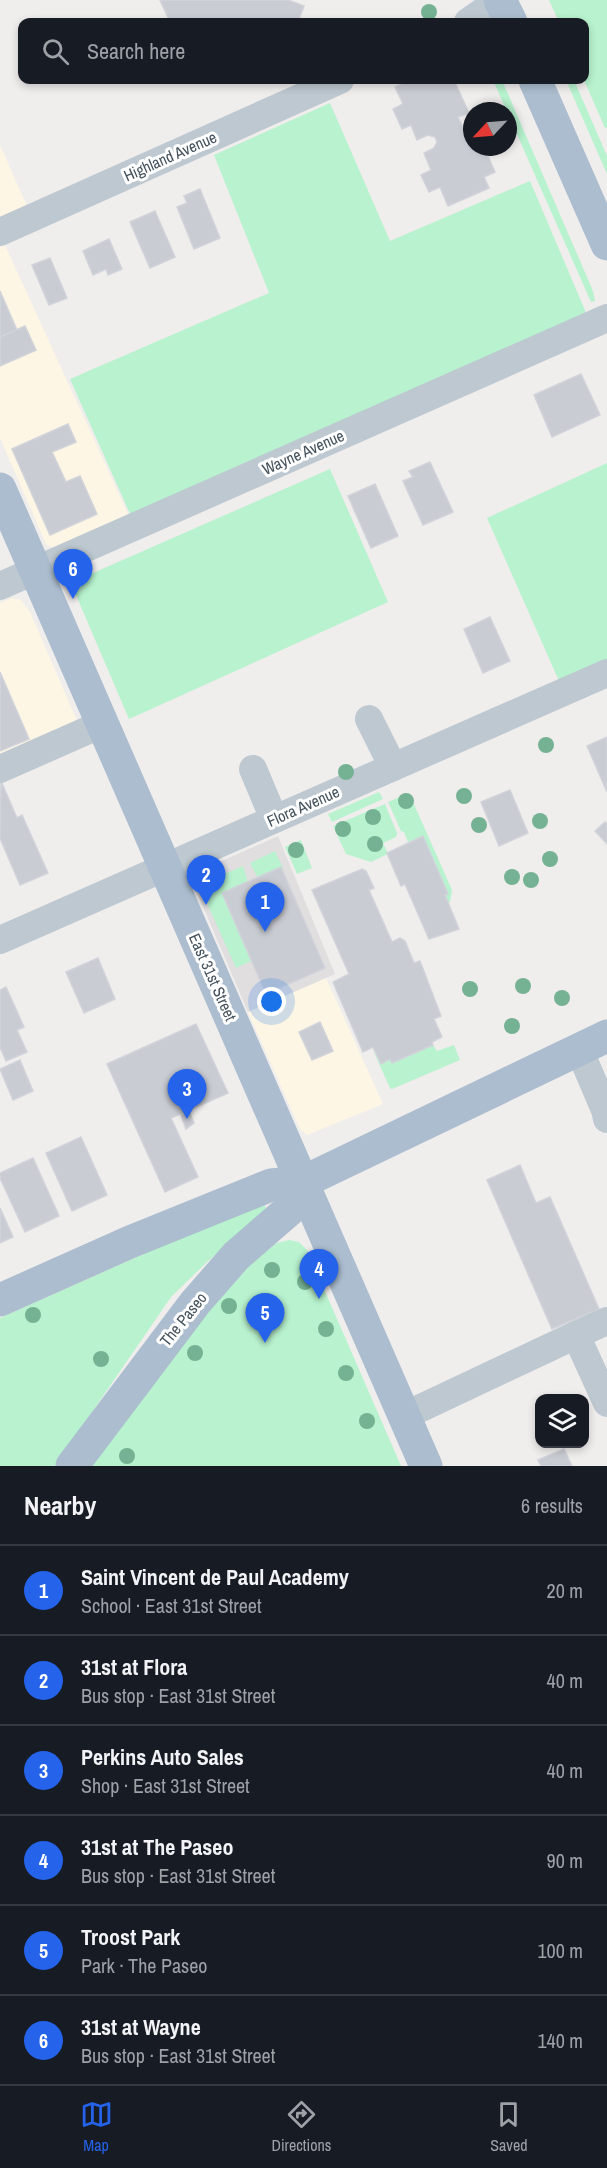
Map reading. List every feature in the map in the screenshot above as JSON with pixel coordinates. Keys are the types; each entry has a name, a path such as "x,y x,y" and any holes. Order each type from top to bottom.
{"main road":[{"path":"499,0 509,18"},
{"path":"537,84 607,244"},
{"name":"East 31st Street","path":"0,489 426,1466"},
{"path":"0,1300 130,1242 271,1185 303,1182 593,1043"},
{"name":"The Paseo","path":"72,1466 195,1302 236,1256 289,1210 303,1182"}],"street":[{"path":"474,18 499,0"},
{"name":"Highland Avenue","path":"0,232 331,84"},
{"name":"Wayne Avenue","path":"0,586 607,318"},
{"name":"Flora Avenue","path":"0,940 607,673"},
{"path":"369,719 393,767"},
{"path":"0,769 102,724"},
{"path":"254,769 274,819"},
{"path":"593,1043 607,1119"},
{"path":"404,1416 607,1321"},
{"path":"576,1335 607,1402"}],"shaded area":[{"path":"0,145 27,206 0,217"},
{"path":"5,245 129,516 55,549 46,544 0,438 0,247"},
{"path":"12,598 21,600 30,612 85,739 0,776 0,603"},
{"path":"278,836 335,974 248,1012 193,883 199,871"},
{"path":"326,978 383,1104 307,1135 300,1129 248,1012"}],"green space":[{"path":"549,0 607,0 607,127 605,128 586,84 589,84 589,18 557,18"},
{"path":"495,84 504,84 511,102 503,102"},
{"path":"568,84 576,84 607,156 607,174"},
{"path":"330,103 390,241 530,181 587,315 130,514 70,379 269,293 214,155"},
{"path":"517,115 593,291 595,301 591,302 517,134"},
{"path":"607,463 607,660 559,681 487,518"},
{"path":"330,469 388,602 129,719 73,588 77,580"},
{"path":"379,792 383,799 332,822 328,814"},
{"path":"409,793 452,890 448,903 445,895 448,894 423,836 408,842 388,802"},
{"path":"385,804 397,833 396,837 383,843 388,854 371,862 346,854 333,826"},
{"path":"301,840 312,868 297,874 285,847"},
{"path":"275,851 283,868 282,871 258,878 250,863"},
{"path":"243,866 248,882 222,894 251,961 236,968 199,885"},
{"path":"433,1045 437,1051 454,1045 460,1060 392,1089 372,1048 381,1064 390,1059 393,1063"},
{"path":"263,1201 267,1211 207,1262 171,1297 55,1466 0,1466 0,1318"},
{"path":"289,1240 299,1242 307,1250 401,1466 91,1466 229,1278 277,1243"}],"building":[{"path":"160,0 288,0 304,6 300,18 168,18"},
{"path":"402,84 456,84 464,102 463,115 458,117 463,128 463,156 488,156 495,172 484,177 489,188 448,206 440,187 429,192 421,175 431,170 424,153 434,148 437,142 435,137 428,135 417,140 411,125 402,129 393,109 403,104 395,87"},
{"path":"200,189 220,238 194,249 177,207 187,203 184,196"},
{"path":"155,211 175,257 150,268 130,222"},
{"path":"109,239 122,269 108,275 106,269 93,275 83,251"},
{"path":"50,258 67,298 49,305 32,265"},
{"path":"0,291 17,330 0,337"},
{"path":"25,326 36,350 0,366 0,337"},
{"path":"581,374 600,415 552,437 534,395"},
{"path":"68,424 76,442 52,452 66,482 80,476 97,514 50,535 12,449"},
{"path":"430,462 453,512 423,525 403,481 413,477 409,471"},
{"path":"375,484 398,536 371,548 348,496"},
{"path":"490,617 510,661 483,673 464,629"},
{"path":"0,672 29,739 0,751"},
{"path":"607,737 607,792 587,746"},
{"path":"1,781 17,818 22,815 48,873 20,885 0,838"},
{"path":"510,790 528,833 499,846 481,802"},
{"path":"605,822 607,824 607,844 595,831"},
{"path":"423,836 448,894 445,895 459,929 429,939 405,884 401,886 387,853"},
{"path":"281,867 325,968 266,994 222,893"},
{"path":"362,869 366,871 374,888 369,890 392,942 400,938 405,941 414,963 420,961 441,1016 434,1019 442,1037 432,1042 433,1045 392,1063 390,1059 381,1064 373,1047 363,1052 333,982 349,974 312,890"},
{"path":"98,958 115,999 84,1013 66,972"},
{"path":"6,987 24,1027 17,1030 27,1052 6,1061 0,1047 0,990"},
{"path":"320,1022 333,1051 312,1060 299,1032"},
{"path":"196,1024 228,1093 171,1118 198,1177 165,1192 107,1064"},
{"path":"20,1060 33,1091 13,1100 0,1069"},
{"path":"189,1111 194,1123 186,1129 181,1115"},
{"path":"81,1137 107,1195 72,1211 46,1153"},
{"path":"33,1158 59,1216 25,1232 0,1178 0,1173"},
{"path":"520,1165 536,1203 550,1197 599,1309 552,1329 487,1180"},
{"path":"0,1208 13,1237 0,1243"},
{"path":"564,1449 572,1466 541,1466 538,1460"}],"place":[{"name":"31st at Wayne","path":"73,599"},
{"name":"31st at Flora","path":"206,905"},
{"name":"Saint Vincent de Paul Academy","path":"265,932"},
{"name":"Perkins Auto Sales","path":"187,1119"},
{"name":"31st at The Paseo","path":"319,1299"},
{"name":"Troost Park","path":"265,1343"}]}
